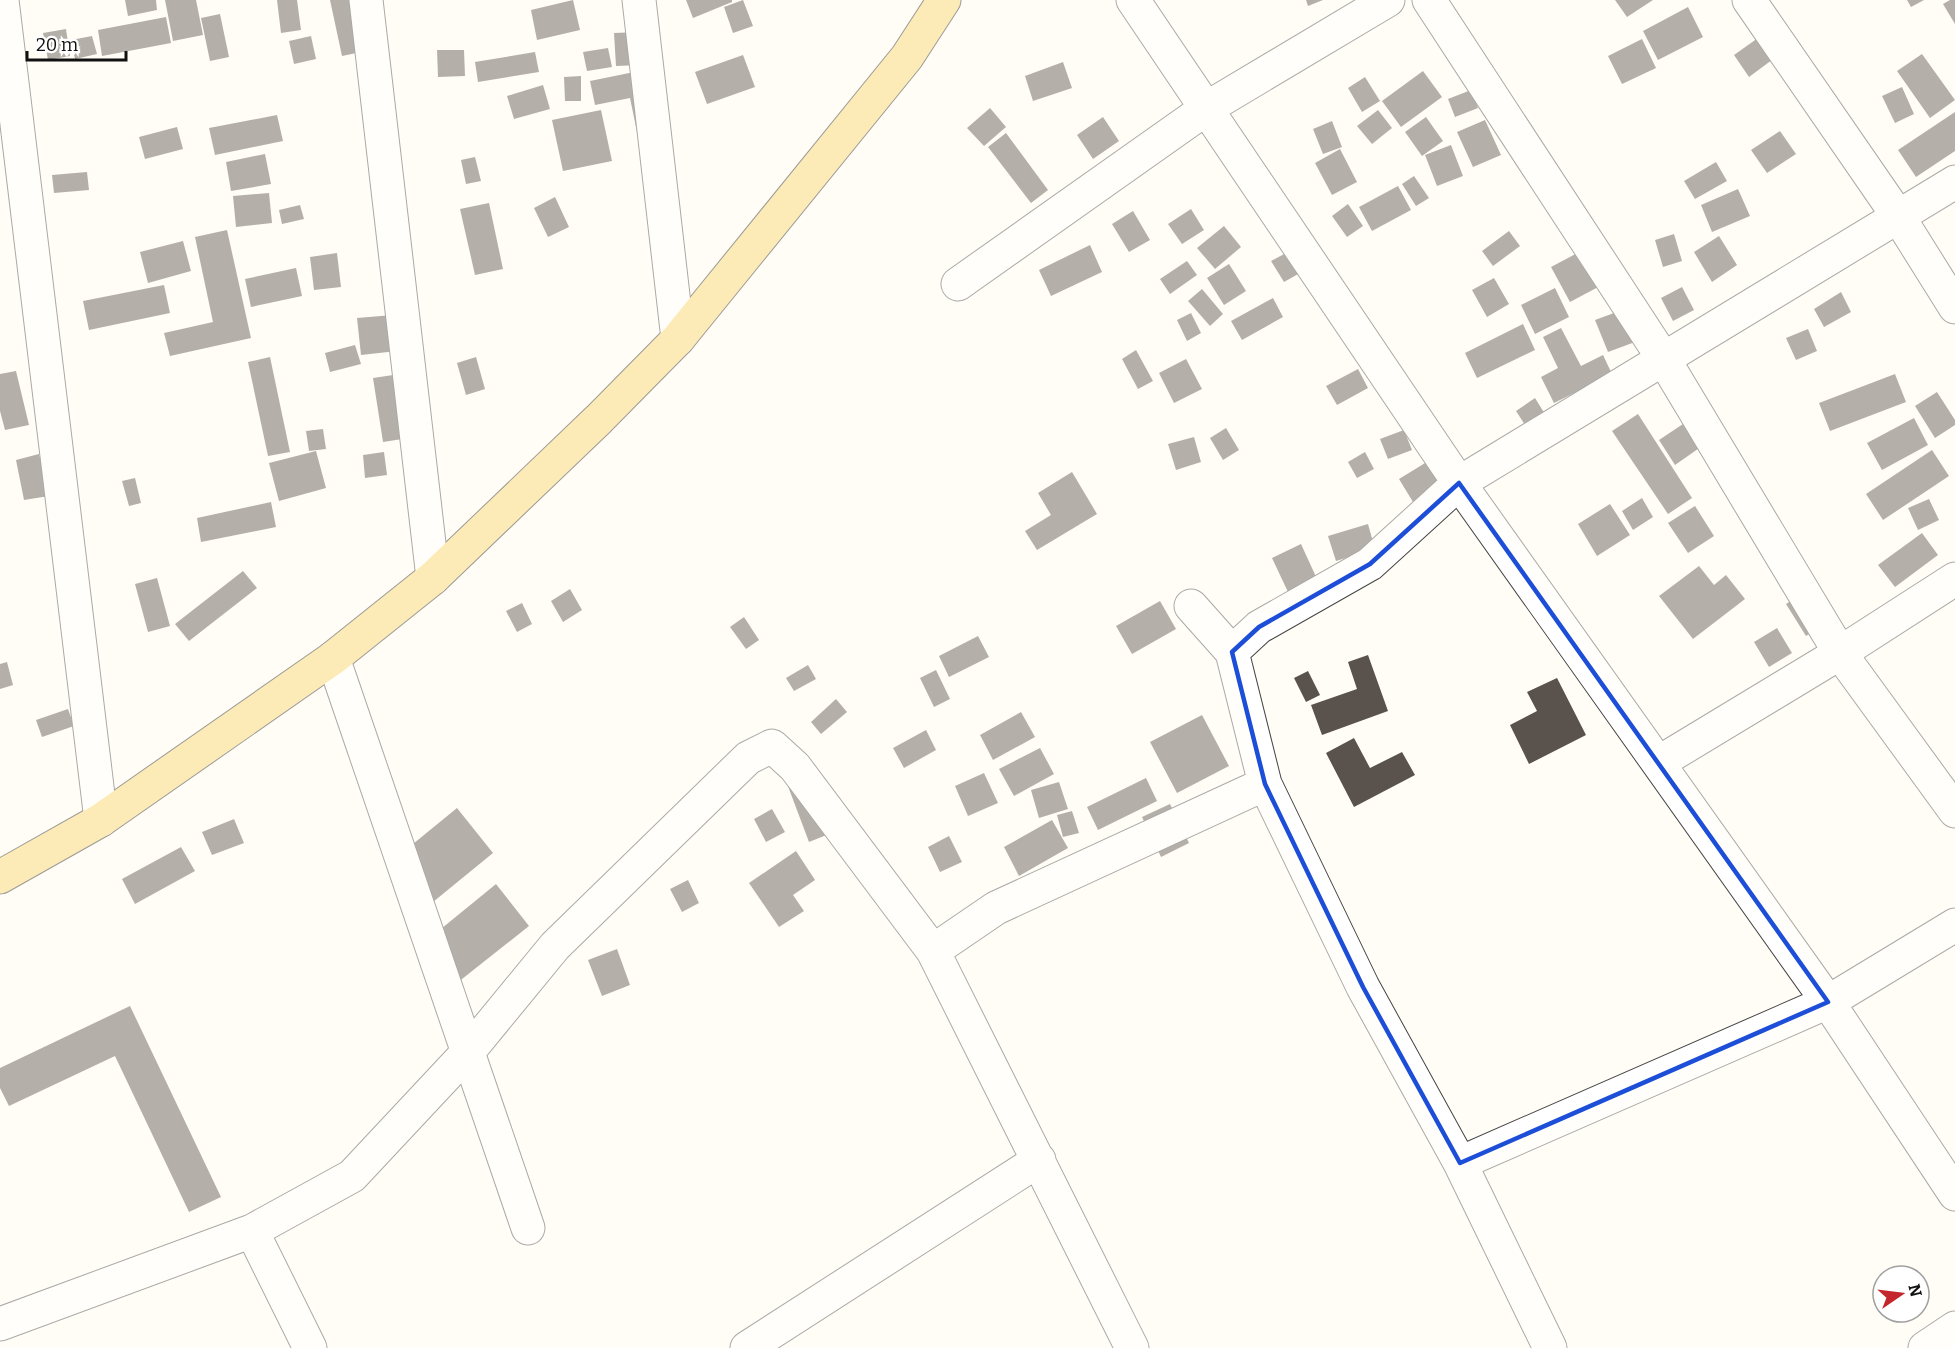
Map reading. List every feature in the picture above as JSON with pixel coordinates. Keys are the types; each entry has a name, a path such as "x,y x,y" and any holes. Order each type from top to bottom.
{"main road":[{"path":"0,877 101,820 333,658 433,578 599,419 678,339 907,57 945,0"}],"street":[{"path":"2,0 101,820"},
{"path":"366,0 433,578"},
{"path":"639,0 678,339"},
{"path":"1133,0 1459,483 1828,1002 1955,1194"},
{"path":"958,284 1207,108 1388,0"},
{"path":"1429,0 1663,358 1840,653 1955,811"},
{"path":"1749,0 1898,216 1955,307"},
{"path":"1232,652 1259,627 1370,564 1459,483 1955,182"},
{"path":"1658,763 1840,653 1955,579"},
{"path":"1191,606 1232,652 1265,784 1362,987 1460,1163 1550,1348"},
{"path":"333,658 528,1228"},
{"path":"0,1324 252,1231 352,1176 468,1052 555,946 748,758 772,746 795,767 933,951 1132,1348"},
{"path":"933,951 996,908 1265,784"},
{"path":"1460,1163 1828,1002 1955,925"},
{"path":"747,1348 1039,1160"},
{"path":"252,1231 310,1348"},
{"path":"1925,1348 1955,1328"}],"highlighted area":[{"path":"1459,483 1828,1002 1460,1163 1363,987 1265,784 1232,652 1259,627 1370,564"}],"building":[{"path":"125,0 156,0 157,10 128,16"},
{"path":"165,0 196,0 203,35 173,41"},
{"path":"277,0 297,0 301,30 281,33"},
{"path":"330,0 350,0 361,52 342,56"},
{"path":"573,0 580,30 537,40 531,10"},
{"path":"686,0 732,0 732,2 693,18"},
{"path":"743,0 753,26 733,33 724,7"},
{"path":"1306,0 1323,0 1308,6"},
{"path":"1615,0 1653,0 1627,17"},
{"path":"1907,0 1924,0 1911,7"},
{"path":"1955,0 1955,24 1943,4"},
{"path":"1688,7 1703,37 1658,60 1643,31"},
{"path":"220,14 229,57 210,61 201,18"},
{"path":"166,17 171,43 102,56 98,30"},
{"path":"66,29 70,56 48,60 43,33"},
{"path":"639,32 641,65 616,66 614,33"},
{"path":"1765,33 1780,54 1749,77 1734,55"},
{"path":"92,36 97,54 75,59 71,40"},
{"path":"311,36 316,59 294,64 289,41"},
{"path":"1642,39 1656,68 1622,84 1608,56"},
{"path":"608,48 612,67 587,71 583,52"},
{"path":"437,50 464,50 465,76 438,77"},
{"path":"535,52 539,72 478,82 475,62"},
{"path":"1922,54 1955,100 1930,118 1897,71"},
{"path":"743,55 755,87 707,104 695,72"},
{"path":"1063,62 1072,88 1033,101 1025,76"},
{"path":"644,70 643,161 630,98 595,105 590,81"},
{"path":"1423,71 1442,97 1401,127 1382,101"},
{"path":"581,76 581,101 565,101 564,77"},
{"path":"1365,77 1380,101 1362,112 1348,88"},
{"path":"543,85 550,109 514,119 507,96"},
{"path":"1902,87 1914,114 1895,123 1882,96"},
{"path":"1471,90 1478,108 1455,117 1448,99"},
{"path":"990,108 1006,127 984,146 967,128"},
{"path":"601,110 612,161 563,171 552,120"},
{"path":"1378,110 1392,128 1372,144 1357,126"},
{"path":"1955,112 1955,151 1916,177 1898,150"},
{"path":"277,115 283,141 215,155 209,128"},
{"path":"1103,117 1119,141 1093,159 1077,135"},
{"path":"1426,117 1443,141 1422,156 1405,132"},
{"path":"1485,120 1501,155 1473,167 1457,132"},
{"path":"1332,121 1342,147 1323,154 1313,129"},
{"path":"177,127 183,149 145,159 139,137"},
{"path":"1780,131 1796,154 1767,173 1751,150"},
{"path":"1006,133 1048,190 1031,203 988,147"},
{"path":"1451,145 1463,176 1437,186 1425,155"},
{"path":"1340,149 1357,182 1332,195 1315,163"},
{"path":"265,154 271,184 231,191 226,162"},
{"path":"475,157 481,181 466,184 461,160"},
{"path":"1716,162 1727,181 1695,199 1684,181"},
{"path":"87,172 89,190 54,193 52,175"},
{"path":"1414,176 1429,198 1416,206 1402,184"},
{"path":"1398,186 1411,210 1372,231 1359,207"},
{"path":"1738,189 1750,216 1712,232 1701,205"},
{"path":"269,193 272,223 236,227 233,196"},
{"path":"555,197 569,227 548,237 534,208"},
{"path":"489,203 503,269 475,275 460,209"},
{"path":"1348,204 1363,226 1347,237 1332,216"},
{"path":"300,205 304,219 282,224 279,210"},
{"path":"1191,209 1204,230 1182,244 1168,224"},
{"path":"1133,211 1150,240 1129,252 1112,224"},
{"path":"1224,226 1241,247 1215,269 1197,248"},
{"path":"227,230 251,338 170,356 164,333 213,322 195,237"},
{"path":"1509,231 1520,246 1493,266 1482,251"},
{"path":"1674,234 1682,261 1663,267 1655,240"},
{"path":"1719,236 1737,265 1712,282 1694,252"},
{"path":"183,241 191,271 148,283 140,252"},
{"path":"1090,245 1102,272 1051,296 1039,270"},
{"path":"1583,250 1602,285 1570,302 1551,267"},
{"path":"1288,252 1300,273 1284,282 1271,261"},
{"path":"337,253 341,287 314,290 310,257"},
{"path":"1187,261 1197,275 1170,294 1160,279"},
{"path":"1229,264 1246,291 1224,305 1207,278"},
{"path":"296,268 302,296 251,307 245,279"},
{"path":"1494,278 1509,304 1487,317 1472,290"},
{"path":"164,285 170,313 89,330 83,301"},
{"path":"1682,287 1694,310 1673,321 1661,298"},
{"path":"1555,288 1569,317 1535,334 1521,305"},
{"path":"1202,289 1223,314 1210,326 1188,301"},
{"path":"1841,292 1851,312 1824,327 1814,309"},
{"path":"1273,298 1283,317 1242,340 1231,321"},
{"path":"1622,310 1635,342 1608,352 1595,320"},
{"path":"1191,313 1201,333 1187,341 1177,320"},
{"path":"393,315 397,351 361,355 357,318"},
{"path":"1523,324 1535,350 1477,378 1465,353"},
{"path":"1561,328 1581,366 1603,355 1612,374 1554,403 1541,377 1558,368 1543,337"},
{"path":"1808,329 1817,351 1796,360 1786,338"},
{"path":"355,345 361,364 330,372 325,353"},
{"path":"1136,350 1153,381 1138,389 1122,359"},
{"path":"270,357 290,452 268,456 248,362"},
{"path":"476,357 485,389 466,395 457,363"},
{"path":"1186,359 1202,389 1174,403 1159,373"},
{"path":"1358,369 1368,388 1337,405 1326,386"},
{"path":"16,371 29,425 5,430 0,411 0,374"},
{"path":"400,374 409,438 383,442 373,378"},
{"path":"1895,374 1906,402 1830,431 1819,403"},
{"path":"1937,392 1955,420 1955,425 1935,438 1915,406"},
{"path":"1535,398 1548,419 1529,431 1516,411"},
{"path":"1638,414 1692,498 1668,514 1612,431"},
{"path":"1914,418 1928,445 1882,470 1867,443"},
{"path":"1689,420 1705,444 1675,465 1659,440"},
{"path":"1226,428 1239,450 1223,460 1210,438"},
{"path":"323,429 326,449 309,451 306,431"},
{"path":"1404,430 1412,450 1388,459 1380,439"},
{"path":"1194,437 1201,462 1176,470 1168,444"},
{"path":"1932,450 1949,476 1883,520 1866,494"},
{"path":"316,451 326,488 279,501 269,463"},
{"path":"384,452 387,475 365,478 363,455"},
{"path":"1365,452 1374,469 1357,478 1348,462"},
{"path":"39,454 49,496 24,500 16,460"},
{"path":"1430,460 1455,502 1424,520 1399,479"},
{"path":"1072,472 1097,514 1037,550 1025,531 1051,515 1038,493"},
{"path":"135,478 141,503 129,506 122,481"},
{"path":"1642,498 1653,517 1633,530 1622,511"},
{"path":"1929,499 1939,520 1918,530 1908,508"},
{"path":"271,502 276,527 201,542 197,518"},
{"path":"1610,504 1630,535 1597,556 1578,524"},
{"path":"1695,506 1714,536 1688,553 1668,523"},
{"path":"1368,524 1375,549 1336,561 1328,536"},
{"path":"1922,533 1938,555 1895,587 1878,565"},
{"path":"1301,544 1317,579 1288,592 1272,558"},
{"path":"1699,566 1714,585 1726,575 1745,599 1693,639 1659,596"},
{"path":"243,571 257,588 189,641 175,624"},
{"path":"157,578 170,626 148,632 135,584"},
{"path":"570,589 582,610 563,622 551,601"},
{"path":"1802,594 1822,625 1806,636 1786,604"},
{"path":"1160,601 1176,629 1132,654 1116,626"},
{"path":"522,603 532,624 517,632 506,611"},
{"path":"744,617 759,640 746,649 730,627"},
{"path":"1777,628 1792,653 1769,667 1754,642"},
{"path":"978,636 989,657 949,677 939,656"},
{"path":"1368,655 1388,711 1322,735 1311,705 1357,689 1348,662"},
{"path":"7,662 13,685 0,689 0,664"},
{"path":"808,665 816,679 794,691 786,678"},
{"path":"936,670 950,699 934,707 920,678"},
{"path":"1308,671 1320,695 1306,702 1294,678"},
{"path":"1557,678 1586,735 1529,764 1510,725 1537,711 1527,692"},
{"path":"836,699 847,712 821,734 811,722"},
{"path":"68,709 74,726 42,737 36,720"},
{"path":"1021,712 1035,737 993,760 980,735"},
{"path":"1202,715 1229,766 1177,793 1150,742"},
{"path":"926,730 936,750 904,768 893,748"},
{"path":"1354,738 1370,768 1402,752 1415,775 1354,807 1326,753"},
{"path":"1040,748 1054,774 1014,796 999,769"},
{"path":"984,773 998,803 968,816 955,786"},
{"path":"1146,778 1157,801 1098,830 1087,807"},
{"path":"786,781 829,834 809,842"},
{"path":"1059,782 1068,809 1039,818 1031,790"},
{"path":"1170,804 1189,843 1161,857 1142,817"},
{"path":"457,808 493,853 422,911 386,866"},
{"path":"772,809 785,832 766,842 754,819"},
{"path":"1072,811 1079,833 1063,837 1057,815"},
{"path":"234,819 244,843 212,855 202,832"},
{"path":"1052,820 1068,848 1019,876 1004,847"},
{"path":"949,836 962,862 940,872 928,847"},
{"path":"181,847 195,871 135,904 122,879"},
{"path":"796,851 815,880 793,895 804,911 779,927 749,883"},
{"path":"688,880 699,903 682,912 670,889"},
{"path":"496,884 529,926 457,983 425,942"},
{"path":"617,949 630,985 602,996 588,960"},
{"path":"130,1006 221,1197 189,1212 115,1056 9,1106 0,1088 0,1068"}]}
